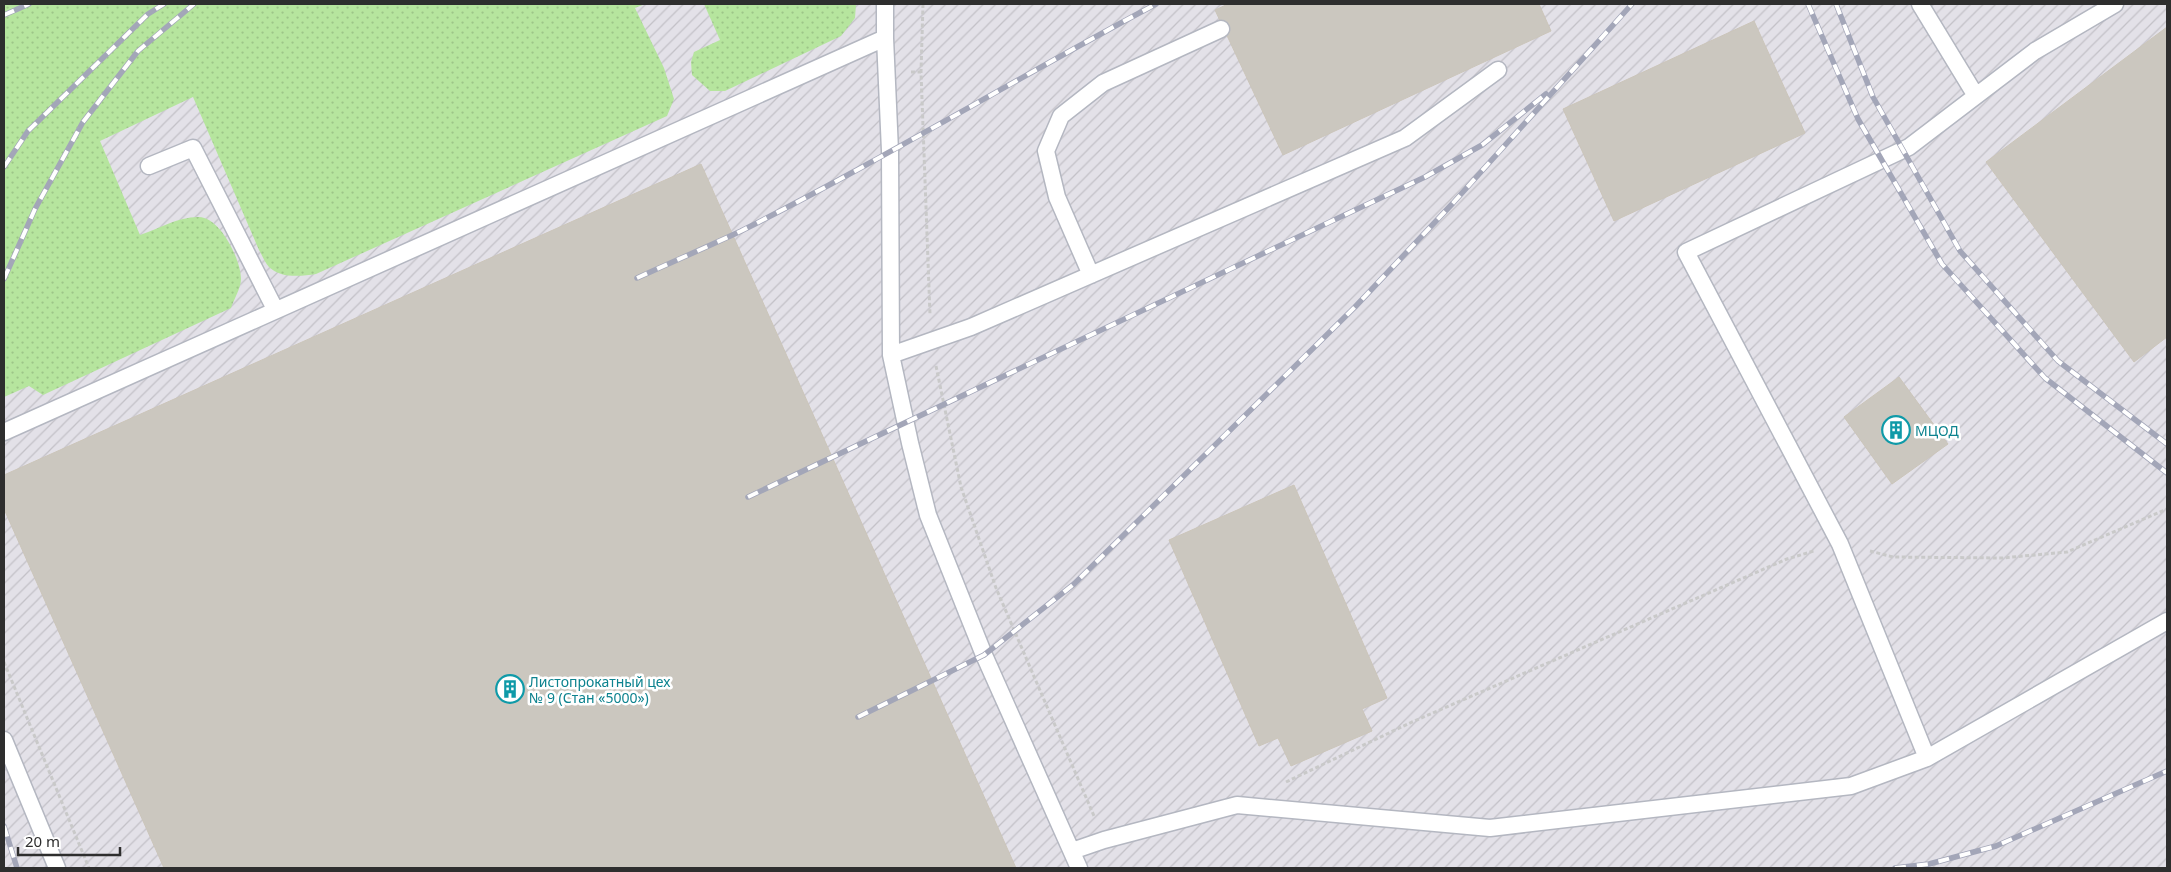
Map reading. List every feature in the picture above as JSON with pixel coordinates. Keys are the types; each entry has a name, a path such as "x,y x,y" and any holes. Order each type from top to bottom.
{"lane":[{"path":"885,4 890,151 890,355 928,515 984,655 1080,868"},
{"path":"1920,4 1976,96"},
{"path":"1927,758 1840,544 1686,252 1909,148 2035,51 2115,4"},
{"path":"1091,275 1057,197 1046,151 1061,116 1103,83 1221,29"},
{"path":"4,432 274,309 885,38"},
{"path":"890,355 971,327 1405,138 1498,70"},
{"path":"149,166 193,148 274,309"},
{"path":"1072,851 1104,840 1237,805 1490,828 1851,786 1927,758 2167,621"},
{"path":"4,740 57,868"}],"path":[{"path":"923,4 921,72 931,340 961,487 996,588 1104,840"},
{"path":"1281,784 1412,722 1787,559 1840,544 1893,557 2002,558 2068,552 2167,509"},
{"path":"4,662 89,868"}],"shaded area":[{"path":"4,4 2167,4 2167,868 4,868"}],"green space":[{"path":"4,4 645,4 635,8 664,68 674,99 667,116 316,274 298,276 285,275 274,271 265,261 193,97 100,141 140,235 176,221 198,217 206,219 221,231 228,240 240,271 240,286 231,308 43,395 29,386 4,397"},
{"path":"704,4 856,4 855,18 841,36 725,91 710,91 692,75 691,62 694,52 720,40"}],"building":[{"path":"1228,4 1539,4 1551,31 1283,155 1215,10"},
{"path":"1754,21 1805,133 1614,221 1563,109"},
{"path":"2167,27 2167,337 2134,362 1986,162"},
{"name":"Листопрокатный цех № 9 (Стан «5000»)","path":"701,164 1016,868 164,868 4,509 4,475"},
{"name":"МЦОД","path":"1899,377 1948,444 1892,484 1844,417"},
{"path":"1294,485 1387,698 1362,709 1372,731 1291,766 1278,738 1259,746 1169,540"}],"railway":[{"path":"4,15 29,4"},
{"path":"4,167 28,131 148,14 164,4"},
{"path":"4,279 35,209 83,122 138,51 194,4"},
{"path":"637,278 741,231 794,204 1156,4"},
{"path":"858,717 984,655 1074,584 1355,307 1453,203 1632,4"},
{"path":"1808,4 1858,119 1942,264 2045,378 2167,473"},
{"path":"1836,4 1873,97 1960,251 2058,361 2167,444"},
{"path":"748,497 1425,177 1482,145 1546,94"},
{"path":"1895,868 1929,864 1996,846 2167,771"},
{"path":"4,826 17,868"}],"place":[{"name":"МЦОД","path":"1896,430"},
{"name":"Листопрокатный цех № 9 (Стан «5000»)","path":"510,689"}]}
